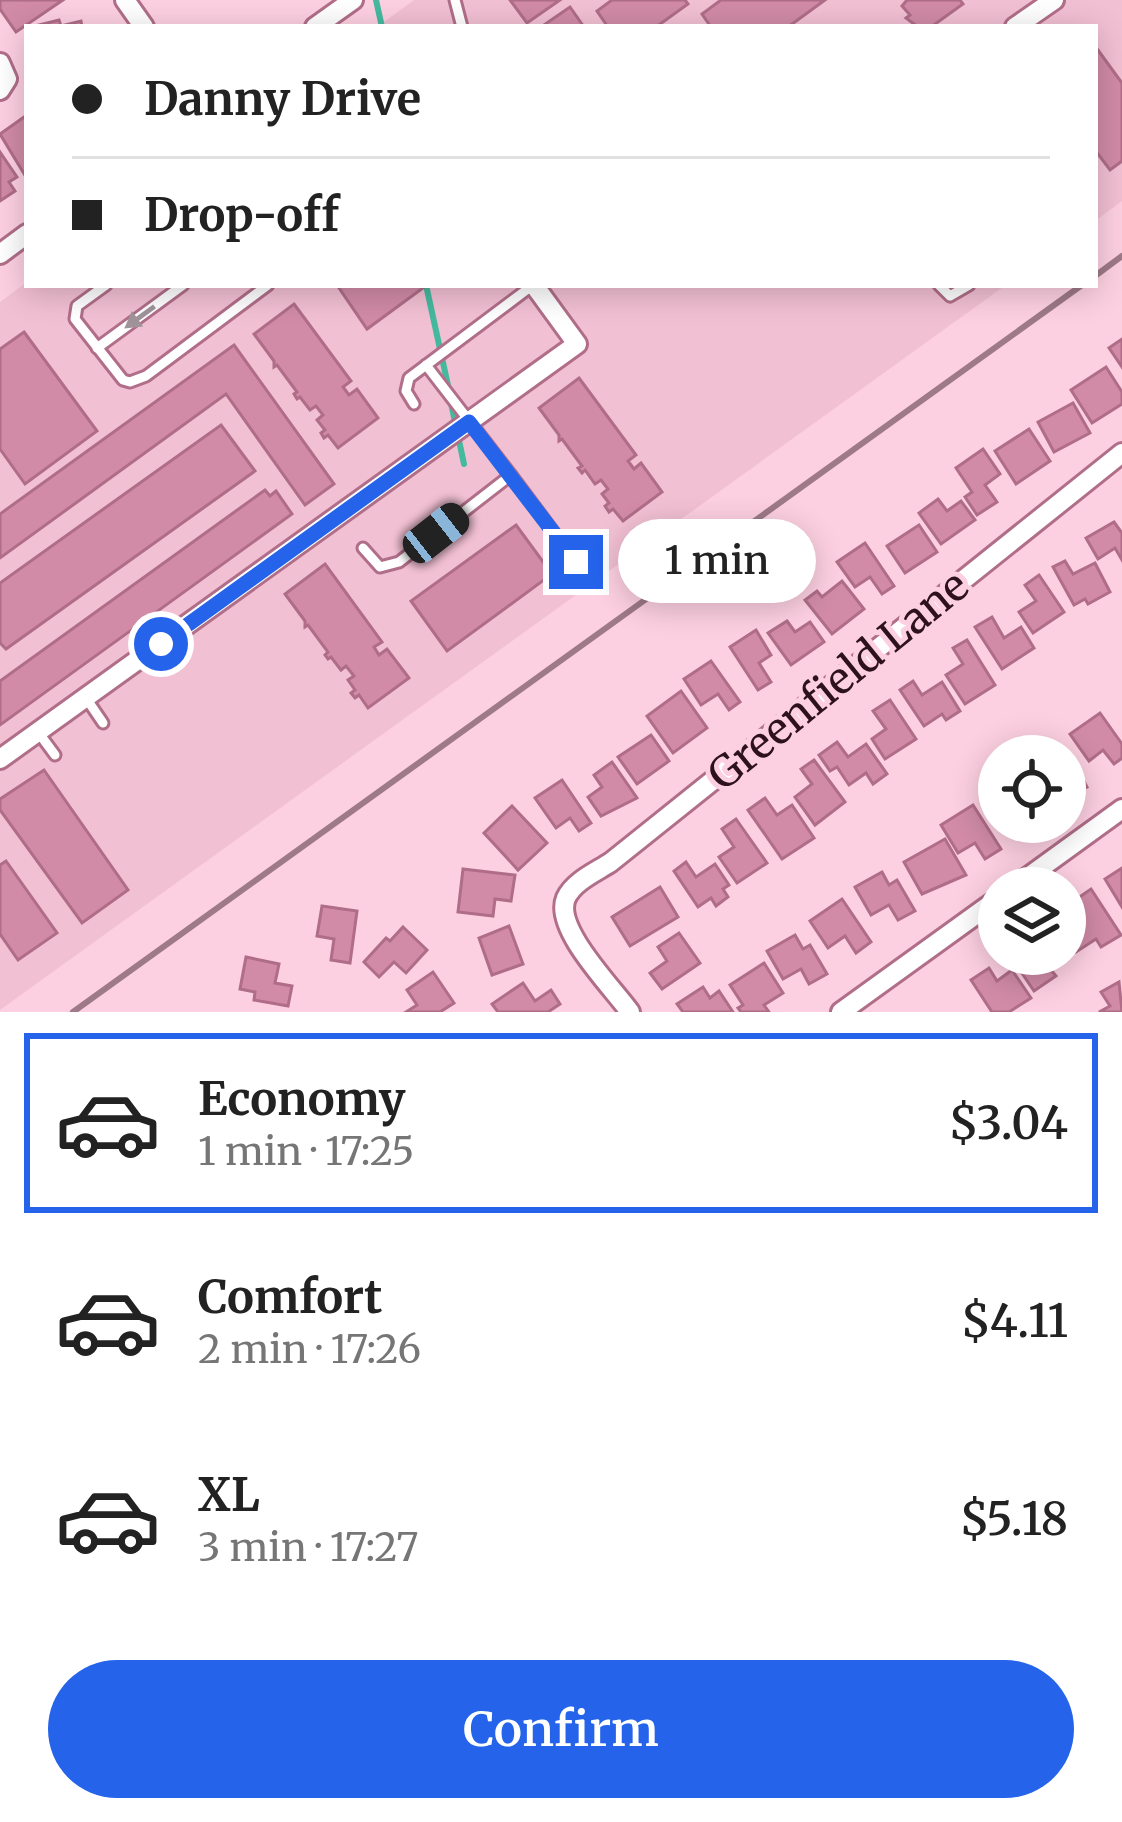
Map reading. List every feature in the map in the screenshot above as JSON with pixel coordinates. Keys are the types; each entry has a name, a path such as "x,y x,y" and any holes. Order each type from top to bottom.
{"street":[{"path":"319,24 352,0"},
{"path":"1020,24 1054,0"},
{"path":"0,63 7,80 0,90"},
{"path":"0,759 577,344 535,288"},
{"name":"Greenfield Lane","path":"630,1012 568,931 563,911 574,886 611,862 1122,453"},
{"path":"1042,867 1122,809"},
{"path":"841,1012 978,913"}],"lane":[{"path":"102,288 74,311 81,329 123,380 138,380 263,288"},
{"path":"97,348 179,288"},
{"path":"414,404 405,385 529,288"},
{"path":"426,365 576,562"},
{"path":"363,548 380,567 398,562 511,475"},
{"path":"86,698 103,722"},
{"path":"38,732 55,755"}],"shaded area":[{"path":"414,0 1122,0 1122,201 1098,219 1098,24 381,24"},
{"path":"24,284 24,288 1002,288 0,1010 0,302"}],"building":[{"path":"0,0 63,0 16,32 0,9"},
{"path":"510,0 560,0 527,23"},
{"path":"612,0 685,0 688,4 660,24 606,24 597,11"},
{"path":"721,0 825,0 792,24 709,24 702,14"},
{"path":"907,0 960,0 963,4 935,24 914,24 902,6"},
{"path":"570,7 582,24 545,24"},
{"path":"1098,50 1122,83 1122,161 1110,170 1098,154"},
{"path":"24,117 24,174 0,134"},
{"path":"0,152 17,177 9,182 15,191 0,201"},
{"path":"339,288 423,288 367,329"},
{"path":"294,304 351,381 343,387 349,395 357,389 378,418 338,448 321,433 325,430 317,420 323,415 316,406 310,410 297,399 297,392 254,334"},
{"path":"24,332 97,431 25,484 0,449 0,349"},
{"path":"1122,339 1122,367 1109,348"},
{"path":"234,345 334,484 305,505 226,394 0,558 0,514"},
{"path":"1106,367 1122,392 1122,404 1092,423 1071,390"},
{"path":"579,378 636,455 628,461 634,469 641,463 662,492 623,521 605,506 609,503 602,494 608,489 601,480 595,484 585,470 582,473 578,468 582,466 539,408"},
{"path":"1073,403 1090,433 1054,452 1038,422"},
{"path":"221,425 255,471 6,649 0,643 0,583"},
{"path":"1029,429 1050,461 1016,484 995,451"},
{"path":"983,449 1000,474 985,485 997,502 977,515 965,497 972,492 956,468"},
{"path":"265,490 270,496 276,491 292,514 0,725 0,681"},
{"path":"938,499 947,511 961,501 975,520 941,544 919,513"},
{"path":"1114,522 1122,533 1122,560 1115,548 1098,559 1086,538"},
{"path":"516,525 552,574 447,651 411,601"},
{"path":"919,525 937,552 905,573 887,546"},
{"path":"865,543 894,586 882,594 870,577 855,587 837,562"},
{"path":"1065,561 1073,574 1095,563 1110,592 1088,604 1085,599 1074,605 1053,567"},
{"path":"325,564 382,642 374,647 379,655 387,649 409,678 368,708 359,695 355,698 351,693 355,690 348,680 354,676 346,666 341,670 328,659 328,652 285,594"},
{"path":"1039,575 1064,612 1033,633 1019,612 1036,601 1025,585"},
{"path":"842,581 864,609 832,634 805,600 817,591 822,597"},
{"path":"992,617 1004,638 1021,627 1034,648 1002,669 975,627"},
{"path":"787,621 795,632 810,622 824,642 791,665 768,633"},
{"path":"756,630 771,655 759,663 771,682 758,690 730,647"},
{"path":"967,640 995,685 965,704 946,675 963,664 953,648"},
{"path":"711,661 740,702 729,710 718,694 701,705 684,679"},
{"path":"913,681 922,695 942,682 960,711 946,720 942,714 924,726 900,690"},
{"path":"681,691 707,728 673,753 647,716"},
{"path":"890,700 916,739 885,759 872,739 886,729 873,711"},
{"path":"1100,713 1122,744 1122,758 1114,764 1103,750 1089,761 1086,735 1070,734"},
{"path":"651,735 669,761 637,784 618,757"},
{"path":"837,742 848,757 866,744 887,774 873,784 866,773 849,785 837,767 830,771 819,755"},
{"path":"814,760 845,802 815,825 795,797 812,784 801,769"},
{"path":"612,762 637,798 601,816 588,797 602,787 594,775"},
{"path":"44,770 128,890 82,923 0,810 0,799"},
{"path":"562,780 591,823 579,831 570,818 556,828 535,798"},
{"path":"765,798 777,815 792,805 814,838 782,859 748,810"},
{"path":"973,805 978,813 978,843 997,843 1001,849 985,859 975,843 958,853 941,825"},
{"path":"512,806 547,843 518,870 484,833"},
{"path":"736,819 767,863 737,883 719,857 734,847 722,829"},
{"path":"945,839 966,875 922,894 904,862"},
{"path":"6,861 57,933 18,960 0,934 0,865"},
{"path":"686,862 696,877 715,864 729,885 723,889 728,897 716,906 711,898 698,907 674,871"},
{"path":"1122,868 1122,907 1105,879"},
{"path":"463,869 515,875 511,901 495,899 493,916 458,912"},
{"path":"882,872 889,885 897,880 915,911 898,920 889,905 871,915 855,887"},
{"path":"660,887 678,917 630,946 612,917"},
{"path":"1091,889 1121,935 1101,947 1096,939 1086,946 1086,892"},
{"path":"842,899 871,942 856,953 845,936 828,948 810,921"},
{"path":"322,906 357,911 350,963 331,960 334,939 317,936"},
{"path":"509,926 523,964 492,975 479,938"},
{"path":"403,927 427,950 406,973 394,962 379,977 364,962"},
{"path":"679,933 700,963 662,989 650,973 667,961 658,947"},
{"path":"795,935 803,949 810,945 827,974 809,984 801,969 783,979 767,951"},
{"path":"246,957 279,964 275,983 292,986 288,1006 254,1000 255,992 240,989"},
{"path":"764,963 783,993 764,1005 769,1012 741,1012 738,1008 743,1005 730,985"},
{"path":"433,972 454,1003 440,1012 406,1012 417,1005 407,990"},
{"path":"978,975 993,975 997,981 1015,975 1031,998 1009,1012 992,1012 971,980"},
{"path":"1023,975 1056,976 1034,991"},
{"path":"1119,982 1122,1012 1099,1012 1110,1006 1101,992"},
{"path":"523,983 535,1001 551,990 560,1004 548,1012 498,1012 492,1004"},
{"path":"703,987 710,998 719,991 733,1012 683,1012 677,1004"}],"waterway":[{"path":"376,0 381,24"},
{"path":"427,288 449,390"},
{"path":"451,403 464,464"}],"railway":[{"path":"1098,274 1122,256"},
{"path":"73,1012 1078,288"}],"route":[{"path":"161,644 469,422 576,562"}]}
